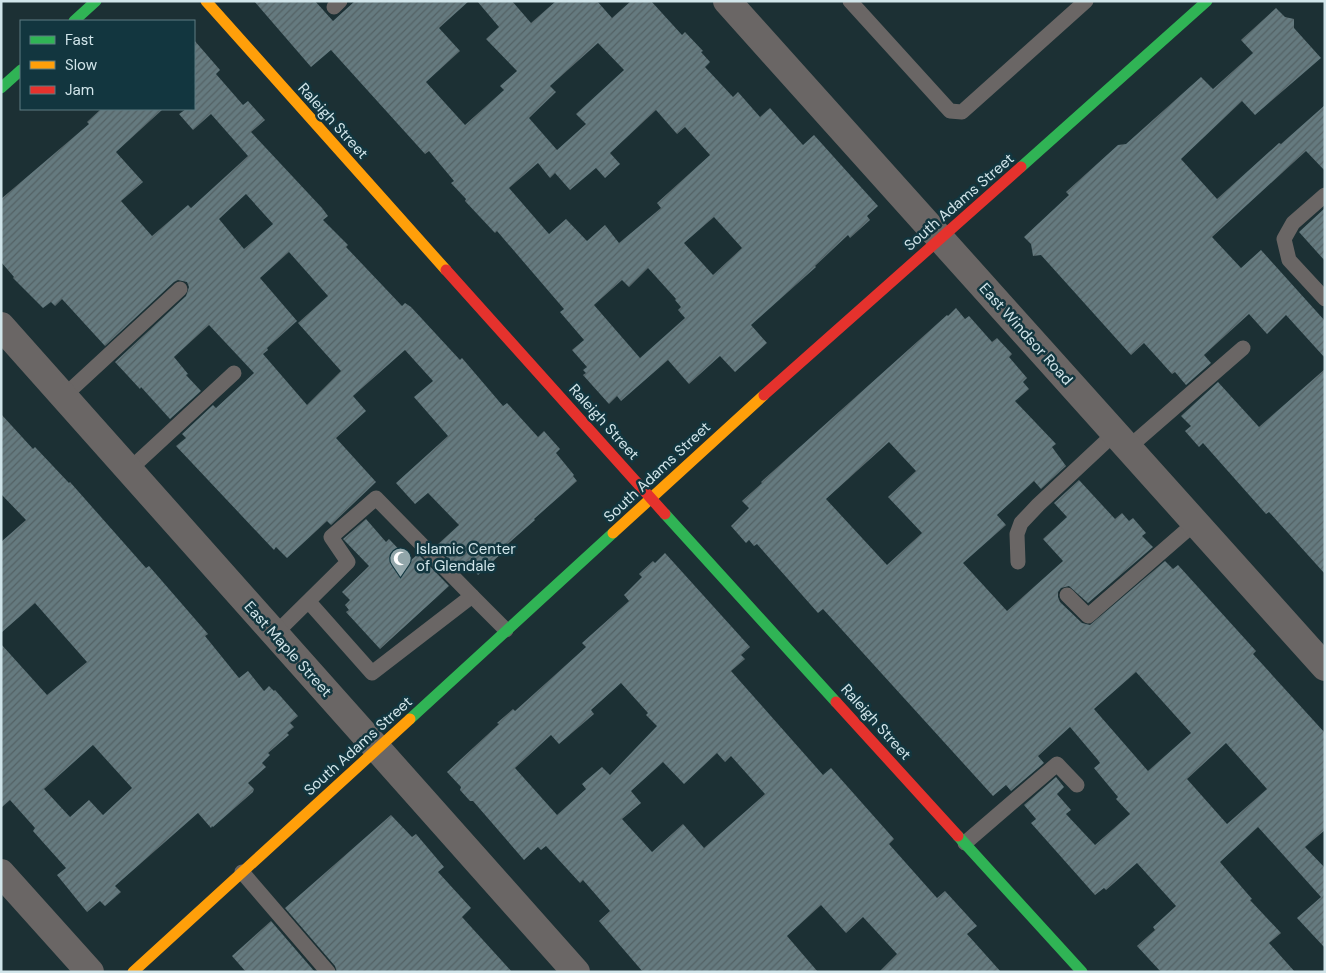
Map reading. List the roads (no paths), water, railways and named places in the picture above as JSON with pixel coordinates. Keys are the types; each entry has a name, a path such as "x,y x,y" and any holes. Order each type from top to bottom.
{"street":[{"path":"75,20 96,1"},
{"name":"Raleigh Street","path":"206,1 651,497 1082,972"},
{"name":"East Windsor Road","path":"727,1 1325,667"},
{"name":"South Adams Street","path":"133,972 788,372 1207,1"},
{"path":"1,88 20,71"},
{"name":"East Maple Street","path":"1,326 576,972"},
{"path":"1,873 90,972"}],"lane":[{"path":"852,2 950,111 962,112 1086,1"},
{"path":"1325,195 1293,223 1284,239 1289,260 1325,299"},
{"path":"64,396 180,289"},
{"path":"1018,562 1017,534 1022,524 1038,505 1243,348"},
{"path":"129,470 234,373"},
{"path":"275,634 348,562 331,537 376,498 506,630"},
{"path":"1067,595 1088,616 1195,523"},
{"path":"309,602 372,672 472,596"},
{"path":"965,843 1056,764 1077,785"},
{"path":"242,872 328,972"}],"place":[{"name":"Islamic Center of Glendale","path":"400,577"}]}
